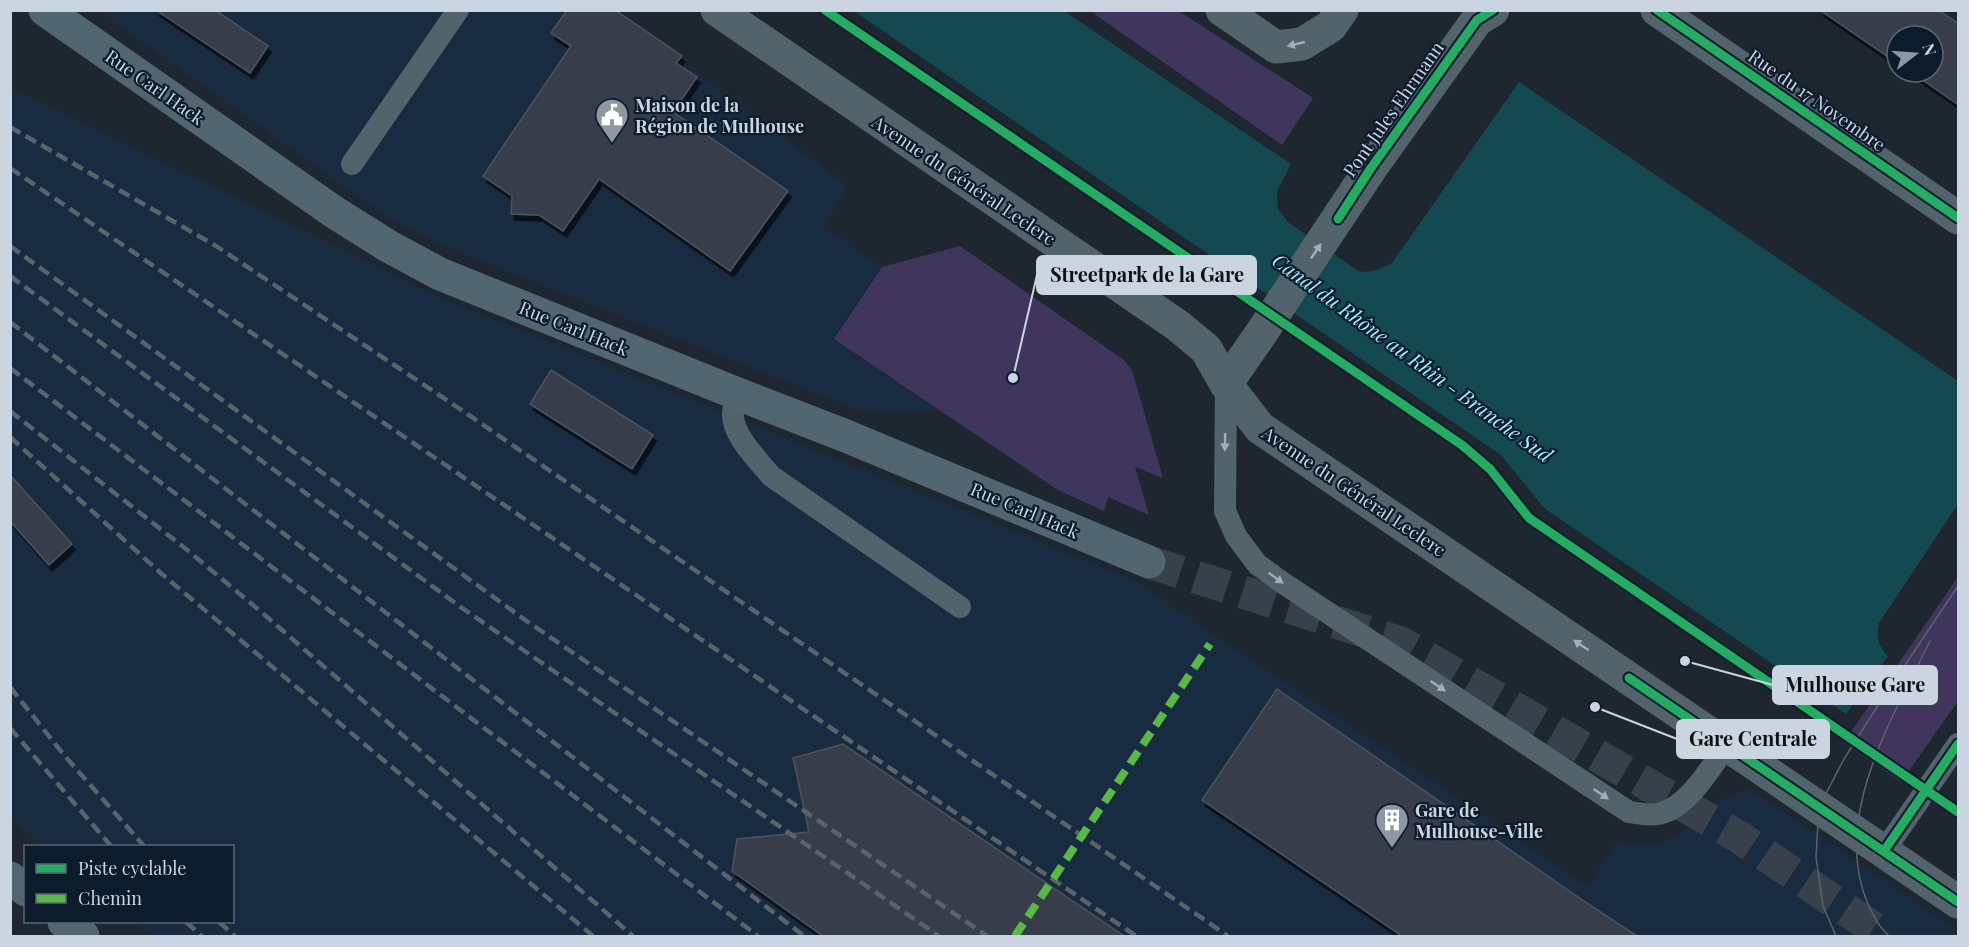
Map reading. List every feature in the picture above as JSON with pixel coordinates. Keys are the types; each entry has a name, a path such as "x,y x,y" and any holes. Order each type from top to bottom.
{"main road":[{"path":"10,878 24,888"},
{"path":"67,923 83,936"}],"street":[{"name":"Rue Carl Hack","path":"45,10 334,212 388,246 440,274 846,436 1149,562"},
{"name":"Avenue du Général Leclerc","path":"717,10 1177,325 1206,349 1226,384 1260,428 1959,902"},
{"path":"1222,10 1276,47 1302,44 1331,26 1342,10"},
{"name":"Rue du 17 Novembre","path":"1657,10 1959,218"},
{"name":"Pont Jules Ehrmann","path":"1226,384 1371,168 1482,14"}],"lane":[{"path":"352,164 458,10"},
{"path":"1226,384 1225,511 1236,536 1257,564 1283,583 1629,812 1657,814 1680,804 1693,791 1727,745"},
{"path":"738,394 732,415 735,426 752,454 771,476 960,607"},
{"path":"1884,851 1959,744"}],"shaded area":[{"path":"99,11 614,11 849,187 822,226 882,267 835,339 941,412 865,413 436,243 389,219"},
{"path":"1090,11 1179,11 1313,98 1282,145"},
{"path":"10,88 444,299 1133,580 1588,887 1618,841 1652,845 1666,841 1684,831 1700,810 1749,789 1958,931 1958,936 154,936 137,923 234,923 234,845 43,845 11,819"},
{"path":"960,246 1124,360 1132,370 1163,478 1135,467 1149,515 1108,497 1104,511 1058,490 834,339 882,267"},
{"path":"1958,577 1958,701 1901,782 1844,742"}],"water":[{"name":"Canal du Rhône au Rhin - Branche Sud","path":"854,11 1064,11 1291,164 1277,191 1278,209 1289,223 1358,271 1367,272 1392,263 1519,82 1958,381 1958,504 1879,623 1879,641 1888,656 1846,714 1544,508 1501,455"}],"building":[{"path":"156,10 215,10 268,46 250,73"},
{"name":"Maison de la Région de Mulhouse","path":"567,10 615,10 682,56 676,63 697,77 673,112 788,191 730,271 599,179 563,231 539,215 511,214 512,196 483,176 571,46 551,33"},
{"path":"1820,10 1938,10 1959,24 1959,105 1928,84 1945,84 1945,24 1885,24 1885,55"},
{"path":"551,370 653,435 632,469 530,404"},
{"path":"10,475 72,544 49,565 10,521"},
{"name":"Gare de Mulhouse-Ville","path":"1277,689 1637,936 1402,936 1202,800"},
{"path":"843,744 1124,936 823,936 732,871 737,839 809,832 793,758"}],"tunnel":[{"path":"1149,562 1401,643 1739,837 1885,936"}],"tram line":[{"path":"1836,936 1823,906 1816,857 1819,807 1844,759 1958,586"},
{"path":"1889,936 1876,921 1861,884 1856,849 1859,813 1868,776 1882,741 1930,641"}],"railway":[{"path":"10,127 216,246 457,407 1228,936"},
{"path":"10,168 1136,936"},
{"path":"10,246 528,622 987,936"},
{"path":"10,276 462,608 939,936"},
{"path":"10,322 804,936"},
{"path":"10,368 758,936"},
{"path":"10,411 186,549 259,610 633,936"},
{"path":"10,437 163,575 593,936"},
{"path":"10,687 64,755 143,845"},
{"path":"10,728 110,845"},
{"path":"187,923 202,936"},
{"path":"220,923 235,936"}],"marked path":[{"path":"1015,936 1210,644"}],"cycle path":[{"path":"825,10 1462,445 1490,469 1529,518 1958,812"},
{"path":"1338,219 1371,168 1477,20 1493,10"},
{"path":"1657,10 1958,218"},
{"path":"1629,678 1958,902"},
{"path":"1884,851 1958,744"}],"place":[{"name":"Maison de la Région de Mulhouse","path":"612,144"},
{"name":"Streetpark de la Gare","path":"1013,378"},
{"name":"Mulhouse Gare","path":"1685,661"},
{"name":"Gare Centrale","path":"1595,707"},
{"name":"Gare de Mulhouse-Ville","path":"1392,849"}]}
